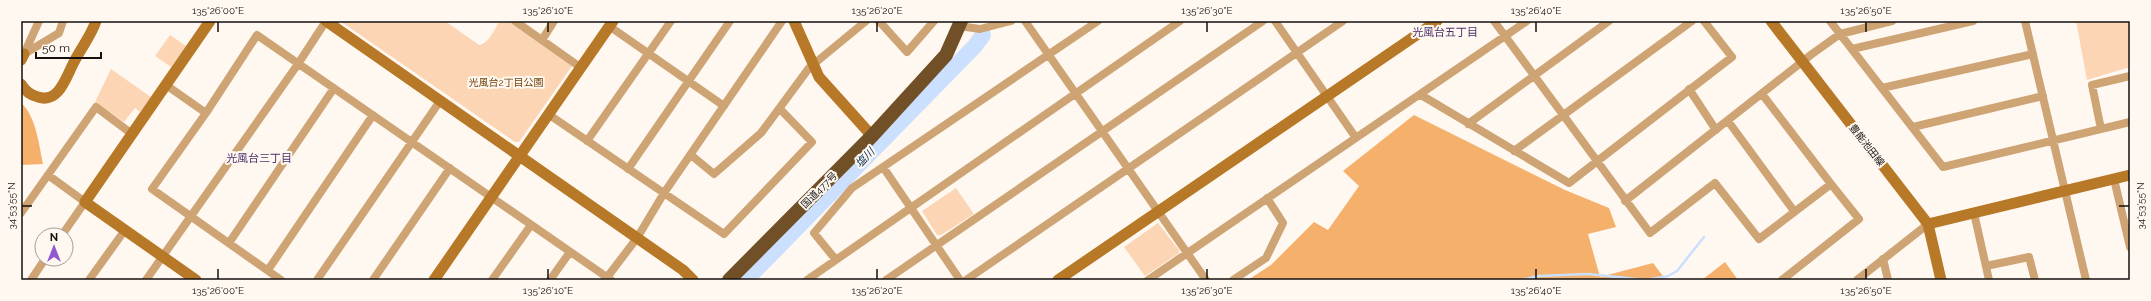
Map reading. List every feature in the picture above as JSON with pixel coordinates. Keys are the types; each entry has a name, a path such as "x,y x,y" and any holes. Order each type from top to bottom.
{"highway":[{"name":"国道477号","path":"729,280 872,136 946,55 960,24"}],"street":[{"path":"22,57 39,21"},
{"path":"22,57 59,33 63,21"},
{"path":"21,84 32,95 40,98 51,97 60,90 96,21"},
{"path":"67,227 210,21"},
{"path":"146,280 298,64 326,21 683,270 693,280"},
{"path":"515,21 580,67"},
{"path":"542,40 554,21"},
{"path":"587,141 671,21"},
{"path":"628,169 730,21"},
{"path":"281,280 152,189 206,113 257,35 450,168 607,279 637,238 664,194 782,21"},
{"path":"794,21 813,64 826,86 872,136"},
{"path":"691,155 714,174 761,133 813,64 866,21"},
{"path":"878,21 907,52 934,21"},
{"path":"960,24 980,29 996,23 1010,21"},
{"path":"1025,21 1206,280"},
{"path":"836,260 814,232 852,188 1098,21"},
{"path":"807,280 1180,21"},
{"path":"886,280 1263,21"},
{"path":"1275,21 1356,138"},
{"path":"966,280 1343,21"},
{"path":"1058,280 1436,21"},
{"path":"1494,21 1650,233 1715,183 1759,239 1831,184"},
{"path":"1148,280 1421,95 1527,21"},
{"path":"1468,124 1609,21"},
{"path":"1514,151 1692,21"},
{"path":"1421,95 1569,183 1732,57 1704,21"},
{"name":"豊能池田線","path":"1771,21 1928,224 1941,280"},
{"path":"1830,21 1944,166 2130,122"},
{"path":"1625,201 1840,34 1882,22 1892,21"},
{"path":"1852,49 1973,21"},
{"path":"2025,21 2086,280"},
{"path":"434,280 611,24 648,53 724,106"},
{"path":"1882,88 2033,54"},
{"path":"2101,129 2092,85 2130,76"},
{"path":"166,85 206,113"},
{"path":"229,243 334,88"},
{"path":"1689,89 1716,130"},
{"path":"1762,94 1831,184 1860,219 1782,280"},
{"path":"1913,127 2043,96"},
{"path":"317,280 440,101"},
{"path":"21,213 96,107 132,134"},
{"path":"548,114 724,234 812,142 780,109"},
{"path":"268,270 373,115"},
{"path":"1728,121 1794,211"},
{"path":"883,167 960,280"},
{"path":"373,280 450,168"},
{"path":"1856,280 1928,224 2130,175"},
{"path":"48,176 196,280"},
{"path":"2114,179 2128,232 2130,247"},
{"path":"1233,280 1266,258 1283,223 1267,198"},
{"path":"1974,213 1990,280"},
{"path":"492,280 531,225"},
{"path":"89,280 125,230"},
{"path":"550,280 570,252"},
{"path":"1986,266 2029,257 2034,280"},
{"path":"1883,259 1888,280"},
{"path":"31,280 40,267"}],"green space":[{"name":"光風台2丁目公園","path":"340,21 445,21 479,45 486,42 500,21 510,21 572,66 519,142 515,142"},
{"path":"2076,21 2130,21 2130,67 2087,80"},
{"path":"170,35 186,46 171,67 155,56"},
{"path":"111,69 151,97 140,112 135,108 124,122 95,102"},
{"path":"956,188 974,214 941,235 937,235 922,211"},
{"path":"1158,223 1179,250 1179,253 1145,276 1124,247"}],"shaded area":[{"path":"21,103 30,115 33,123 43,164 21,165"},
{"path":"1414,115 1565,190 1609,208 1616,227 1588,234 1600,277 1653,263 1666,280 1248,280 1271,265 1314,222 1328,230 1359,186 1343,171"},
{"path":"1725,262 1738,280 1702,280"}],"waterway":[{"name":"塩川","path":"746,280 975,46 983,35"},
{"path":"1521,280 1539,276 1588,274 1646,280 1668,276 1677,271 1704,237"}],"district":[{"name":"光風台五丁目","path":"1445,32"},
{"name":"光風台三丁目","path":"259,158"}]}
